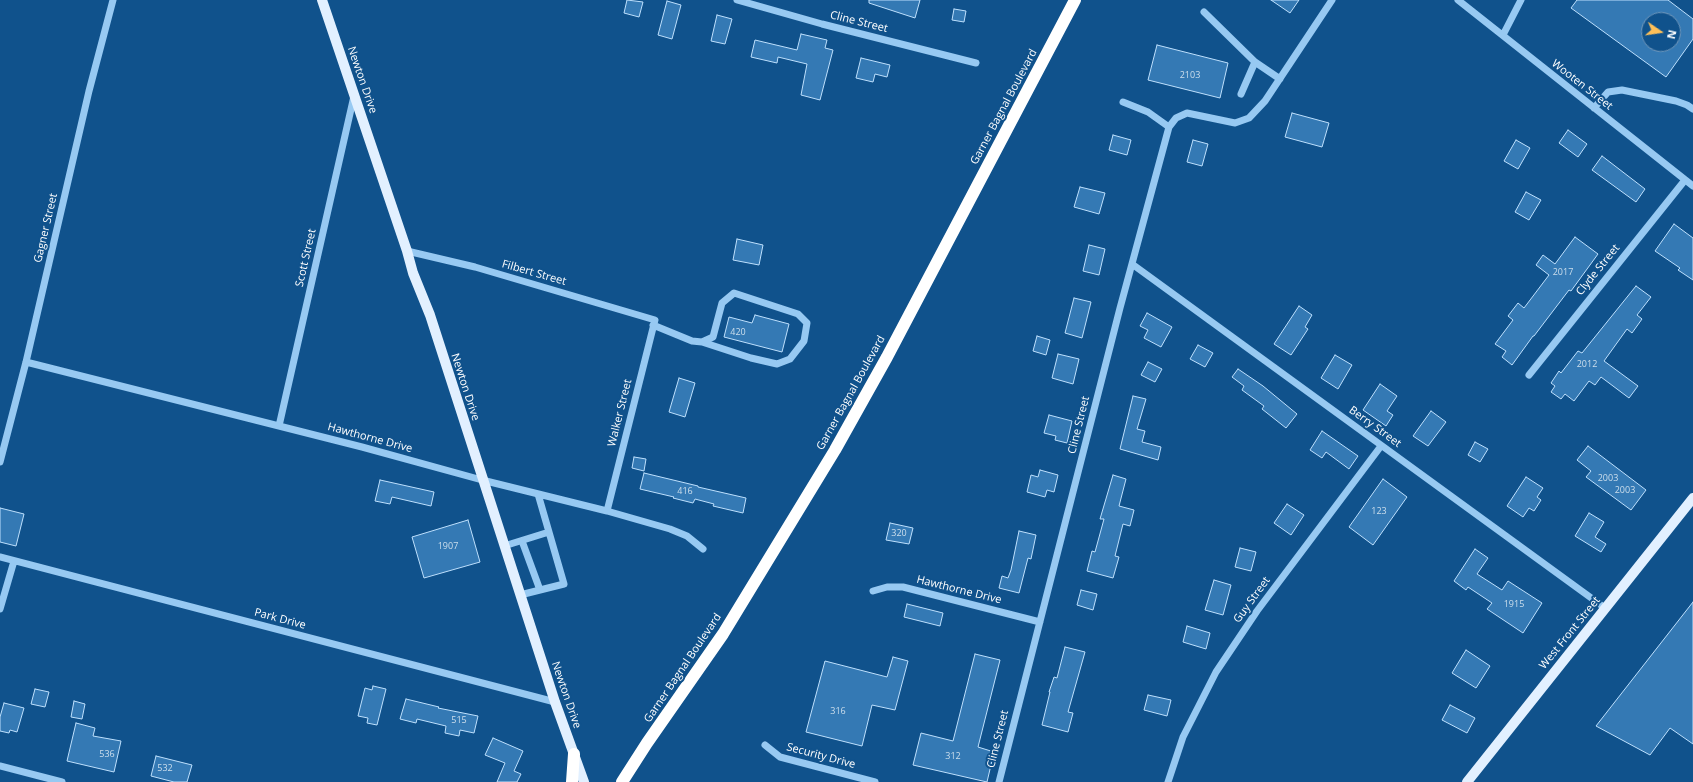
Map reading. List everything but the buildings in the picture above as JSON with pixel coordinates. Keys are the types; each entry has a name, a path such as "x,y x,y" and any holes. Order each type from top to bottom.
{"highway":[{"name":"Garner Bagnal Boulevard","path":"622,782 647,743 723,634 835,450 887,357 1075,0"},
{"path":"572,782 574,754"}],"main road":[{"name":"Newton Drive","path":"322,0 407,251 413,274 430,315 482,480 555,702 584,782"},
{"name":"West Front Street","path":"1467,782 1693,498"}],"street":[{"name":"Gagner Street","path":"0,462 26,362 89,91 113,0"},
{"name":"Cline Street","path":"737,0 822,24 976,63"},
{"path":"1122,102 1152,115 1170,127 1176,118 1187,113 1235,123 1249,118 1265,101 1332,0"},
{"name":"Wooten Street","path":"1458,0 1693,186"},
{"path":"1503,35 1516,13 1521,0"},
{"path":"1204,12 1255,62 1280,79"},
{"path":"1241,94 1255,62"},
{"path":"1594,108 1608,92 1622,90 1676,101 1693,109"},
{"name":"Scott Street","path":"279,426 354,95"},
{"name":"Cline Street","path":"999,782 1132,264 1170,127"},
{"name":"Clyde Street","path":"1529,375 1685,180"},
{"name":"Filbert Street","path":"407,251 475,267 654,322 692,341 702,342 751,358 777,364 790,360 804,341 807,323 798,314 734,293 722,303 713,337 702,342"},
{"name":"Berry Street","path":"1132,264 1605,608"},
{"name":"Walker Street","path":"607,511 654,322"},
{"name":"Hawthorne Drive","path":"26,362 607,511 670,529 687,536 704,549"},
{"name":"Guy Street","path":"1168,782 1183,737 1216,672 1257,611 1381,446"},
{"path":"520,595 564,584 538,494"},
{"path":"504,546 549,532"},
{"path":"522,541 540,590"},
{"name":"Park Drive","path":"0,557 555,702"},
{"path":"0,608 14,561"},
{"name":"Hawthorne Drive","path":"873,591 888,587 903,588 1040,622"},
{"name":"Security Drive","path":"765,745 780,757 875,782"},
{"path":"0,766 62,782"}]}
